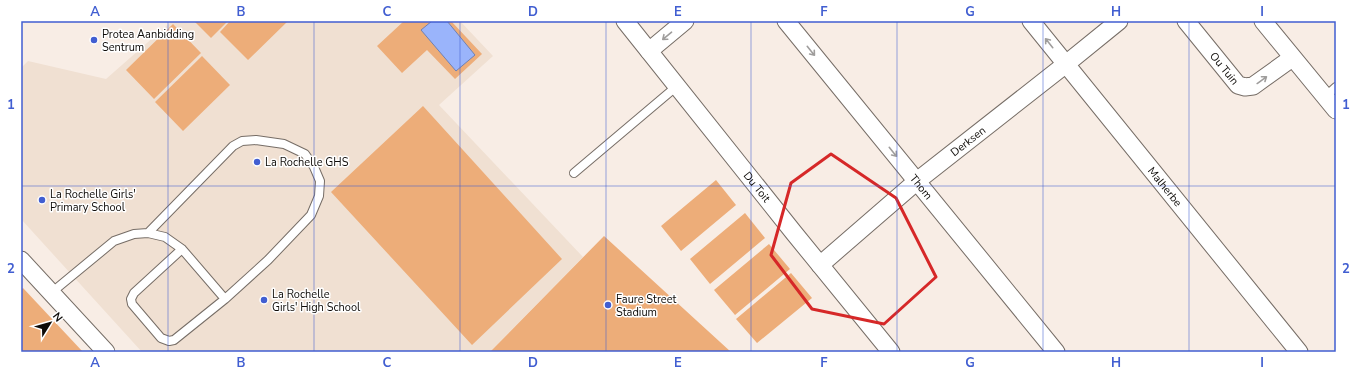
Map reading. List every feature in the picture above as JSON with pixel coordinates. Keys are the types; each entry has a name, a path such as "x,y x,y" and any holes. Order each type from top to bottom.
{"street":[{"name":"Du Toit","path":"625,21 891,352"},
{"path":"649,51 685,21"},
{"name":"Thom","path":"786,21 1056,352"},
{"name":"Malherbe","path":"1031,21 1299,352"},
{"name":"Derksen","path":"820,265 917,182 1119,21"},
{"name":"Ou Tuin","path":"1186,21 1238,85 1245,87 1253,86 1292,58"},
{"path":"1263,21 1292,58 1331,92 1336,110"},
{"path":"24,269 51,293 106,352"}],"lane":[{"path":"574,173 677,86"},
{"path":"148,232 233,146 242,141 256,140 284,144 305,154 314,167 320,181 319,196 311,215 268,260 225,299 174,340 169,342 161,338 132,304 131,299 134,293 182,249"},
{"path":"51,293 114,241 134,234 148,232 164,237 182,249 225,299"}],"highlighted area":[{"path":"831,154 896,198 936,277 884,324 812,309 771,255 791,183"}],"shaded area":[{"name":"La Rochelle GHS","path":"172,21 460,21 493,56 439,105 583,257 490,352 142,352 21,219 21,68 28,61 106,79"},
{"path":"194,21 228,21 211,38"},
{"path":"230,21 288,21 248,60 220,32"},
{"path":"404,21 451,21 482,54 455,79 427,50 402,73 377,46"},
{"path":"173,24 201,53 154,99 126,70"},
{"path":"202,56 230,85 183,131 155,102"},
{"path":"423,106 562,259 472,345 331,192"},
{"path":"716,180 736,205 681,251 661,226"},
{"path":"745,213 765,238 710,284 690,259"},
{"name":"Faure Street Stadium","path":"604,236 731,352 490,352"},
{"path":"769,244 790,269 735,315 714,290"},
{"path":"791,273 812,298 757,343 736,319"},
{"path":"23,288 83,352 21,352 21,290"}],"water":[{"path":"432,21 447,21 475,55 456,71 421,30"}],"place":[{"name":"Protea Aanbidding Sentrum","path":"94,40"},
{"name":"La Rochelle GHS","path":"257,162"},
{"name":"La Rochelle Girls' Primary School","path":"42,200"},
{"name":"La Rochelle Girls' High School","path":"264,300"},
{"name":"Faure Street Stadium","path":"608,305"}]}
